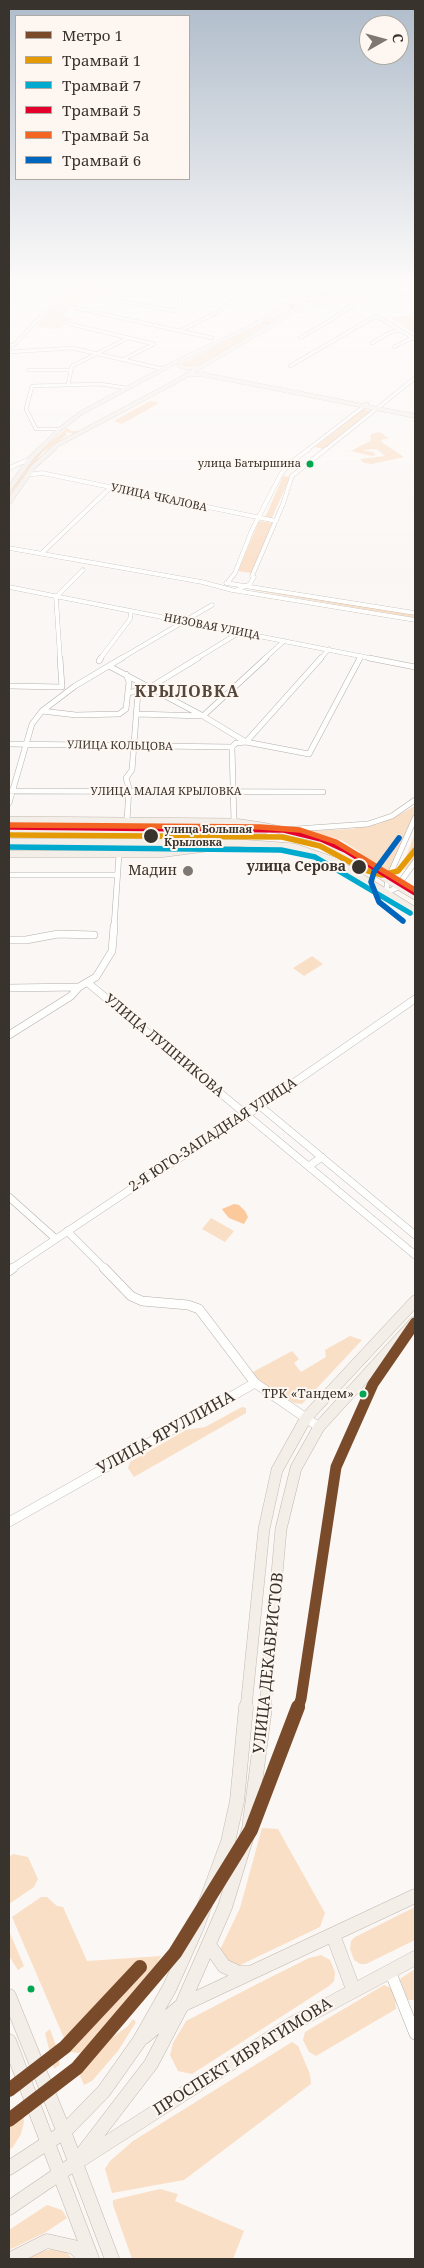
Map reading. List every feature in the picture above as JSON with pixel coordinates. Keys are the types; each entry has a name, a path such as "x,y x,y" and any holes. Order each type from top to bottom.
{"main road":[{"path":"9,489 30,459 58,431 93,406 119,392"},
{"path":"9,502 34,466 50,450 156,392"},
{"path":"296,392 415,415"},
{"path":"302,392 366,405"},
{"path":"69,422 71,430 87,429"},
{"path":"58,431 70,434 66,440"},
{"path":"9,820 234,822 282,830 312,837 329,844 415,896"},
{"path":"9,830 282,830"},
{"path":"9,842 240,842 282,845 305,849 328,858 415,911"},
{"path":"9,854 165,854 240,842"},
{"name":"УЛИЦА ДЕКАБРИСТОВ","path":"9,2168 64,2132 104,2091 140,2040 170,1987 196,1929 232,1828 246,1726 265,1521 277,1470 296,1432 306,1418 415,1301"},
{"name":"УЛИЦА ДЕКАБРИСТОВ","path":"9,2208 75,2163 151,2064 182,2005 225,1907 249,1829 257,1781 281,1529 287,1498 296,1468 319,1427 415,1322"},
{"path":"140,2040 182,2005 415,1896"},
{"path":"333,1935 353,1990"},
{"path":"209,1945 224,1966 239,1973 255,1972"},
{"name":"ПРОСПЕКТ ИБРАГИМОВА","path":"75,2163 292,2024 415,1958"},
{"path":"9,1996 64,2132 112,2259"},
{"path":"9,2041 92,2259"},
{"path":"11,2259 47,2241 74,2247 86,2259"}],"street":[{"path":"30,392 26,409 36,429 58,431"},
{"path":"366,405 285,469 276,481 234,573 226,586 232,589 247,586 254,577 252,576 276,521 292,476 397,392"},
{"path":"9,469 30,459"},
{"name":"УЛИЦА ЧКАЛОВА","path":"34,466 42,473"},
{"path":"9,469 15,473 16,479"},
{"name":"УЛИЦА ЧКАЛОВА","path":"27,475 42,473 276,521"},
{"path":"42,553 111,488"},
{"path":"9,548 415,620"},
{"path":"9,686 62,687 56,597 83,570"},
{"path":"202,582 228,582 415,613"},
{"name":"НИЗОВАЯ УЛИЦА","path":"9,587 415,667"},
{"path":"9,803 10,791 32,724 42,711 76,686 212,605"},
{"path":"99,661 130,619 132,612"},
{"path":"128,692 138,692 149,688 240,632"},
{"path":"136,714 203,716 284,641"},
{"path":"246,742 329,650"},
{"path":"234,822 232,748 236,743 246,742 309,754 361,656"},
{"path":"109,666 203,716 246,742"},
{"path":"42,711 76,715 119,714 126,709 129,682 126,674"},
{"path":"127,821 128,792 126,778 132,770 138,692"},
{"name":"УЛИЦА КОЛЬЦОВА","path":"9,744 232,748"},
{"name":"УЛИЦА МАЛАЯ КРЫЛОВКА","path":"10,791 323,792"},
{"path":"282,830 368,824 392,816 415,800"},
{"path":"386,893 388,879 415,818"},
{"path":"9,988 79,987 96,977 112,950 118,854"},
{"path":"386,893 398,885 414,865"},
{"path":"9,875 117,875"},
{"path":"9,940 26,940 58,934 94,935"},
{"name":"УЛИЦА ЛУШНИКОВА","path":"88,983 415,1255"},
{"path":"9,1035 71,996 79,987"},
{"name":"2-Я ЮГО-ЗАПАДНАЯ УЛИЦА","path":"9,1271 67,1231 247,1115 415,999"},
{"path":"260,1106 415,1235"},
{"path":"309,1166 322,1157"},
{"path":"9,1197 56,1239"},
{"path":"67,1231 131,1296 142,1301 188,1305 199,1309 255,1383 319,1427"},
{"name":"УЛИЦА ЯРУЛЛИНА","path":"9,1522 255,1383"},
{"path":"390,1971 415,2034"}],"shaded area":[{"path":"150,401 159,403 122,424 114,421"},
{"path":"363,409 371,411 323,449 315,447"},
{"path":"67,428 72,431 81,431 73,435 72,433 65,432 67,435 42,453 9,496 9,493 38,453"},
{"path":"379,432 389,438 381,440 383,443 404,457 372,464 364,463 360,459 385,456 377,449 362,450 373,452 376,455 372,456 351,451 370,441 371,434"},
{"path":"283,476 290,477 272,518 265,518"},
{"path":"259,521 273,523 251,573 238,571"},
{"path":"251,589 415,614 415,618 253,590"},
{"path":"415,806 415,812 390,871 383,871 371,864 359,854 360,852 341,840 304,831 350,829 378,824"},
{"path":"415,833 415,859 407,869 401,870"},
{"path":"312,956 323,964 304,976 293,968"},
{"path":"234,1204 239,1205 248,1217 244,1224 229,1218 222,1209"},
{"path":"211,1218 234,1231 225,1242 202,1229"},
{"path":"350,1336 362,1340 302,1404 294,1403 265,1385 251,1373 292,1351 299,1359 294,1363 301,1372 326,1357 325,1350"},
{"path":"242,1407 246,1408 246,1413 134,1477 128,1468 130,1462 186,1430 205,1427"},
{"path":"262,1828 278,1829 325,1913 320,1927 234,1968 219,1952 240,1908"},
{"path":"13,1854 28,1857 38,1879 34,1887 9,1904 9,1857"},
{"path":"41,1897 47,1897 57,1906 63,1907 87,1961 161,1956 136,2009 124,2022 80,2053 70,2052 12,1917"},
{"path":"415,1907 415,1940 366,1964 360,1964 354,1960 350,1949 351,1941 355,1937"},
{"path":"9,1931 24,1966 18,1970 9,1956"},
{"path":"321,1955 330,1960 335,1972 334,1981 329,1986 192,2074 178,2071 170,2055 173,2043 186,2021 309,1958"},
{"path":"415,1969 415,2000 408,2000 400,1979"},
{"path":"384,1985 391,1988 395,1998 396,2009 316,2056 309,2052 303,2040 305,2032"},
{"path":"133,2019 136,2022 118,2051 92,2081 84,2085 78,2071 81,2060 128,2026"},
{"path":"50,2029 60,2057 59,2065 54,2069 45,2033"},
{"path":"292,2042 298,2046 310,2074 311,2084 184,2180 112,2193 105,2169 110,2161 133,2141"},
{"path":"22,2105 24,2122 21,2134 9,2150 9,2116"},
{"path":"160,2189 178,2194 175,2201 244,2231 233,2259 132,2259 113,2205 113,2200"},
{"path":"47,2205 62,2210 67,2218 46,2232 9,2250 9,2230"},
{"path":"58,2248 67,2252 72,2259 25,2259 39,2252"}],"metro line":[{"name":"1","path":"9,2120 77,2068 175,1953 251,1830 301,1699 336,1467 373,1384 415,1323"},
{"name":"1","path":"9,2090 65,2047 140,1967"}],"tram line":[{"name":"5а","path":"9,825 260,827 300,830 336,842 415,890"},
{"name":"5","path":"9,827 151,827 284,830 321,839 345,850 415,893"},
{"name":"1","path":"9,835 282,837 320,846 365,870 382,875 398,871 415,850"},
{"name":"6","path":"399,838 374,872 371,882 379,902 403,921"},
{"name":"7","path":"9,847 281,850 315,857 410,913"}],"place":[{"name":"улица Батыршина","path":"310,464"},
{"name":"улица Большая Крыловка","path":"151,836"},
{"name":"улица Серова","path":"359,867"},
{"name":"Мадин","path":"188,871"},
{"name":"ТРК «Тандем»","path":"363,1394"}],"district":[{"name":"КРЫЛОВКА","path":"187,692"}]}
